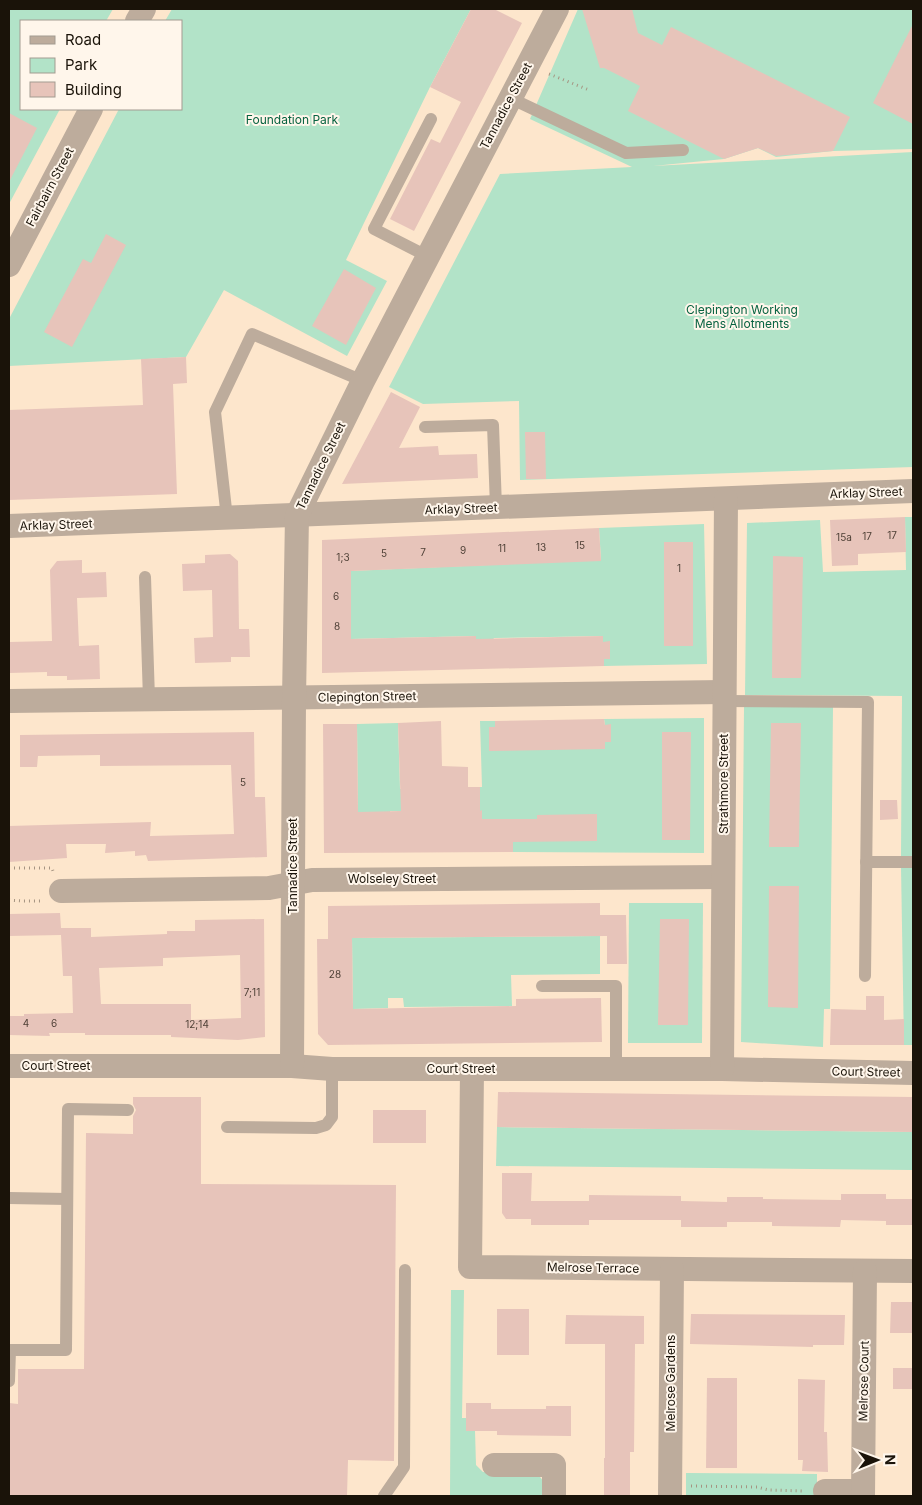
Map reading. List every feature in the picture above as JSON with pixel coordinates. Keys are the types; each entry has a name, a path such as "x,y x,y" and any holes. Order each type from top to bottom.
{"street":[{"path":"138,20 144,9"},
{"name":"Tannadice Street","path":"292,1066 297,515 363,381 528,65 555,9"},
{"name":"Fairbairn Street","path":"9,265 90,110"},
{"name":"Arklay Street","path":"9,526 913,491"},
{"name":"Strathmore Street","path":"722,1069 726,498"},
{"name":"Clepington Street","path":"9,702 149,699 724,696"},
{"name":"Wolseley Street","path":"62,891 269,888 312,880 723,877"},
{"name":"Court Street","path":"9,1066 292,1066 332,1069 722,1069 913,1073"},
{"name":"Melrose Terrace","path":"472,1069 470,1267 913,1272"},
{"name":"Melrose Gardens","path":"670,1491 672,1269"},
{"name":"Melrose Court","path":"825,1491 863,1494 865,1271"},
{"path":"494,1464 554,1465 554,1496"}],"lane":[{"path":"510,98 626,153 683,150"},
{"path":"428,256 374,229 431,119"},
{"path":"227,518 215,412 252,334 363,381"},
{"path":"425,427 493,425 496,508"},
{"path":"145,576 149,699"},
{"path":"724,696 868,702 865,976"},
{"path":"866,862 913,862"},
{"path":"542,986 616,986 616,1069"},
{"path":"227,1127 316,1128 326,1125 332,1117 332,1069"},
{"path":"9,1381 10,1350 66,1350 68,1110 128,1110"},
{"path":"9,1198 67,1199"},
{"path":"384,1496 404,1467 405,1270"}],"path":[{"path":"528,65 589,90"},
{"path":"9,868 52,868 62,891 49,900 9,900"},
{"path":"670,1491 757,1487 769,1490 825,1491"}],"green space":[{"path":"9,9 113,9 107,20 20,20 20,110 59,110 9,204"},
{"name":"Foundation Park","path":"172,9 471,9 430,87 346,260 387,281 347,356 224,290 186,357 9,366 9,319 118,110 182,110 182,20 166,20"},
{"name":"Clepington Working Mens Allotments","path":"578,9 913,9 913,149 833,151 776,157 758,148 724,159 653,166 913,152 913,467 520,480 519,401 423,404 389,387 500,174 632,167 530,119"},
{"path":"905,517 913,517 913,856 901,856 902,696 745,695 747,523 820,520 823,572 906,570"},
{"path":"704,524 707,664 604,666 604,659 610,659 610,642 603,642 603,636 494,638 476,669 475,636 351,639 350,571 601,560 599,528"},
{"path":"744,707 833,707 830,1009 824,1009 823,1047 741,1042"},
{"path":"704,718 704,853 513,852 513,819 482,819 482,811 480,811 480,787 482,787 480,721 495,721 495,727 489,727 611,742 611,725 605,725 604,719"},
{"path":"398,723 400,789 443,788 403,811 390,811 390,820 358,820 357,724"},
{"path":"901,867 913,867 913,1045 904,1045"},
{"path":"629,903 703,903 702,1043 628,1043"},
{"path":"600,936 600,974 511,975 512,1006 404,1007 403,998 388,998 388,1008 353,1009 352,938"},
{"path":"497,1127 913,1132 913,1170 496,1166"},
{"path":"451,1290 464,1290 462,1418 466,1418 466,1431 475,1431 476,1465 483,1472 536,1474 543,1481 545,1496 450,1496"},
{"path":"686,1473 817,1474 817,1496 686,1496"}],"building":[{"path":"471,9 494,9 522,23 414,231 390,219 431,139 440,143 461,102 430,87"},
{"path":"582,9 632,9 638,33 662,45 671,27 850,117 833,151 776,156 758,148 724,159 628,111 640,86 604,68 600,68"},
{"path":"913,24 913,124 873,103"},
{"path":"9,113 37,128 9,182"},
{"path":"106,234 126,245 72,347 44,332 83,259 91,263"},
{"path":"344,269 376,288 346,345 312,326"},
{"path":"186,357 187,383 173,384 177,494 9,500 9,410 143,405 141,359"},
{"path":"391,392 420,407 399,448 438,446 439,455 477,454 478,478 342,484"},
{"path":"525,432 545,432 546,479 526,479"},
{"path":"905,517 906,552 858,554 858,565 832,566 830,520"},
{"path":"599,528 601,561 351,571 351,639 476,636 476,639 603,636 603,642 610,641 610,659 604,659 604,666 322,673 322,540"},
{"path":"664,542 693,542 693,646 664,646"},
{"path":"230,554 238,561 239,629 249,629 250,657 231,657 231,662 195,663 194,638 213,637 212,590 183,591 182,564 205,563 205,555"},
{"path":"773,556 803,557 801,678 772,678"},
{"path":"82,560 82,573 106,572 107,597 77,598 79,646 99,645 100,679 67,680 67,676 47,676 47,672 9,673 9,642 52,641 50,570 57,561"},
{"path":"604,719 605,725 611,724 611,742 605,742 605,749 489,751 489,727 495,727 495,721"},
{"path":"441,721 442,766 468,767 468,787 480,787 482,819 537,819 537,815 597,814 597,841 513,842 513,852 324,853 323,724 357,724 358,812 401,811 398,723"},
{"path":"771,723 801,723 799,847 769,847"},
{"path":"254,732 255,797 265,797 267,857 148,861 146,855 135,856 135,851 105,853 106,844 66,844 67,858 9,862 9,826 151,822 150,836 234,834 231,765 100,766 100,755 38,756 37,767 20,767 20,735"},
{"path":"662,732 691,732 690,840 662,840"},
{"path":"880,800 897,800 898,819 880,820"},
{"path":"769,886 799,886 798,1008 768,1007"},
{"path":"600,903 600,915 626,915 627,964 607,964 607,936 352,938 353,1009 516,1006 516,999 601,998 602,1042 328,1045 318,1034 317,939 328,939 328,906"},
{"path":"60,913 61,928 91,928 91,937 167,934 167,931 195,931 195,920 264,919 265,1037 238,1040 171,1037 171,1035 85,1035 85,1033 49,1033 50,1036 9,1035 9,1016 73,1013 72,976 63,976 61,935 9,936 9,914","holes":["240,955 241,1018 191,1020 191,1004 101,1004 99,968 163,966 163,958"]},
{"path":"660,919 689,919 688,1025 658,1025"},
{"path":"866,996 884,996 884,1020 904,1019 904,1045 830,1045 831,1009 866,1010"},
{"path":"498,1092 913,1097 913,1132 497,1127"},
{"path":"133,1097 201,1097 201,1184 396,1185 394,1461 348,1460 347,1496 9,1496 9,1403 18,1404 18,1369 84,1369 86,1133 133,1134 133,1116 136,1110 133,1104"},
{"path":"373,1110 426,1110 426,1143 373,1143"},
{"path":"502,1173 532,1173 531,1201 589,1201 589,1195 681,1196 681,1201 727,1202 727,1197 841,1200 841,1194 886,1194 886,1199 913,1199 913,1225 886,1225 886,1221 841,1220 840,1227 772,1226 772,1222 727,1222 727,1227 681,1227 681,1220 589,1220 589,1225 531,1225 531,1219 506,1219 502,1213"},
{"path":"891,1302 912,1302 912,1333 890,1333"},
{"path":"497,1309 529,1309 529,1355 497,1355"},
{"path":"691,1314 845,1315 844,1345 813,1345 813,1347 690,1344"},
{"path":"566,1315 644,1316 644,1344 635,1344 634,1452 630,1452 630,1496 604,1496 605,1344 565,1344"},
{"path":"893,1368 913,1368 913,1389 893,1389"},
{"path":"707,1378 737,1378 737,1468 706,1468"},
{"path":"798,1379 825,1380 824,1432 827,1432 828,1472 802,1471 803,1460 798,1460"},
{"path":"466,1403 491,1403 491,1409 546,1409 546,1406 571,1406 571,1436 497,1435 497,1431 466,1431"}]}
